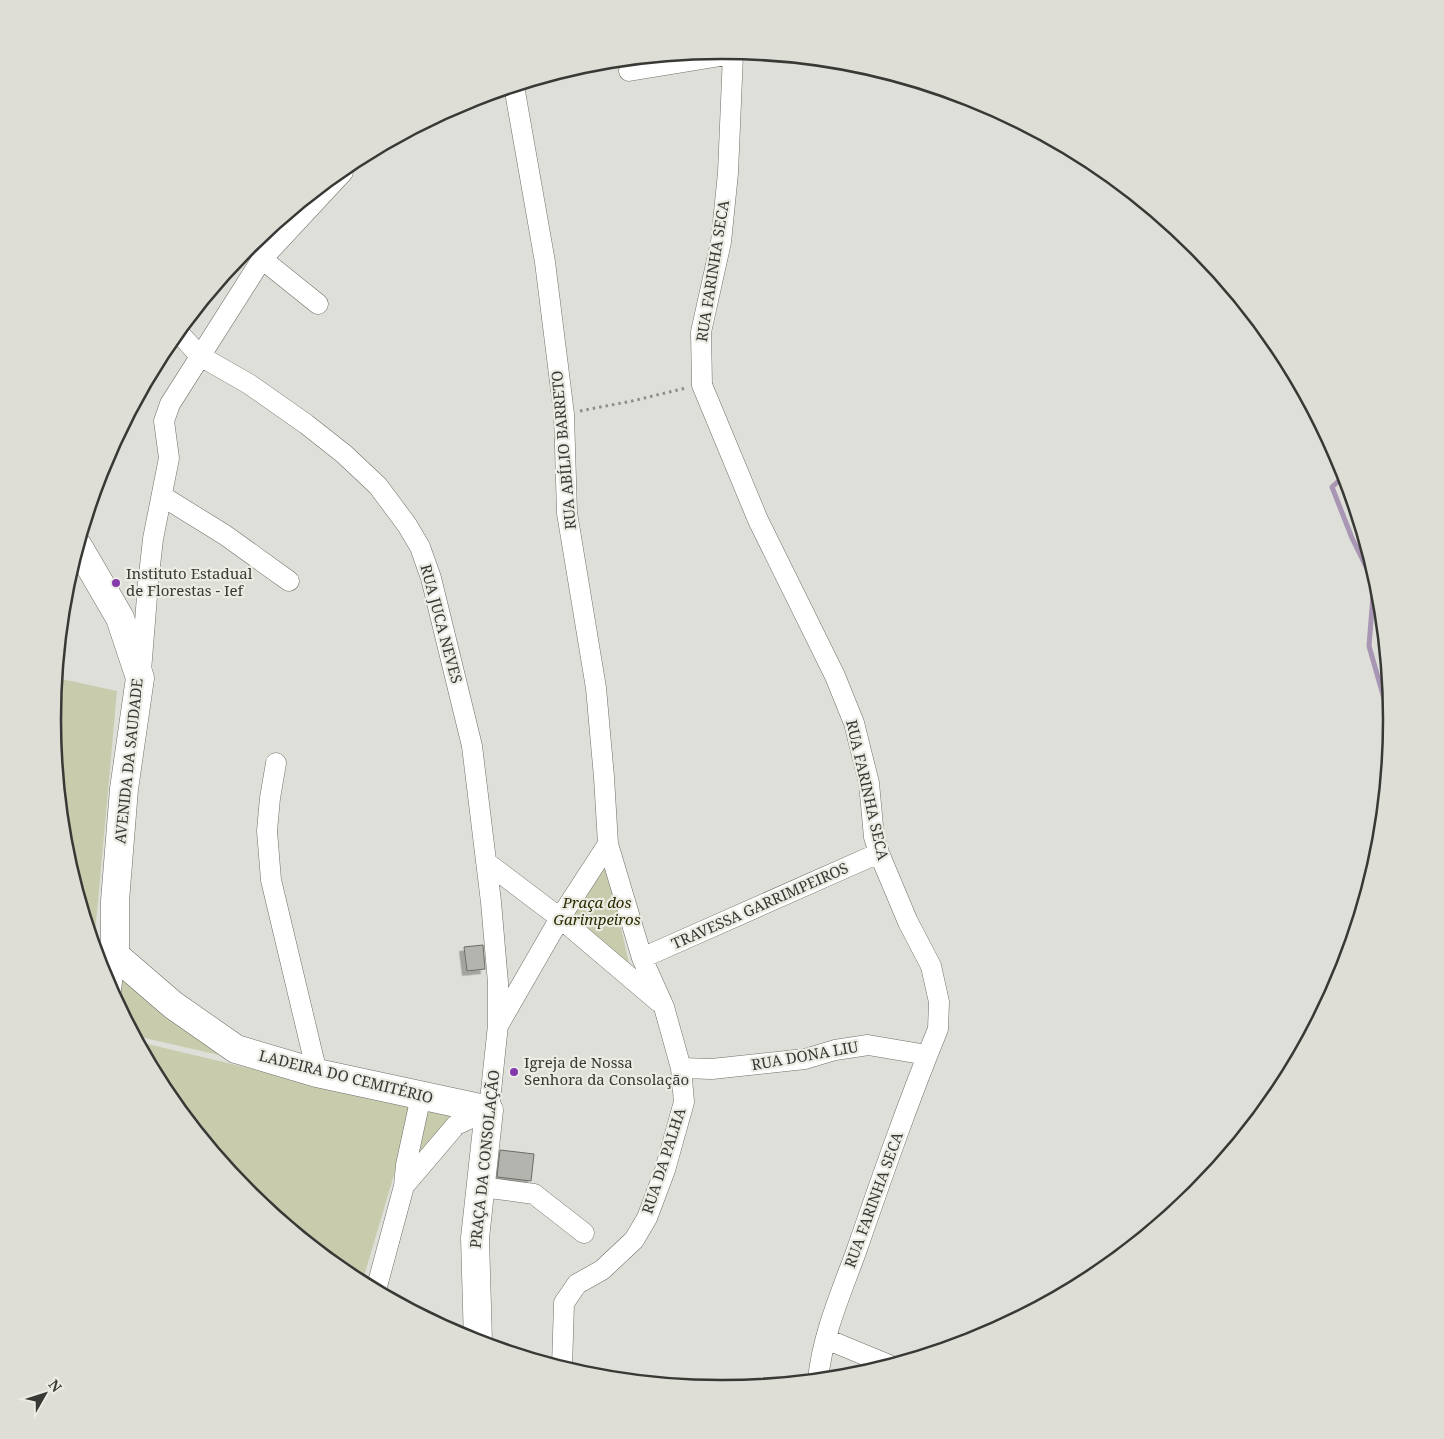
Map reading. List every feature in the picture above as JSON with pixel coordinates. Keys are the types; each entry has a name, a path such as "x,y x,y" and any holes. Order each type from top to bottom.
{"street":[{"name":"RUA FARINHA SECA","path":"734,59 728,173 721,242 701,332 702,385 758,520 835,676 854,723 869,783 874,837 905,914 931,966 938,1002 938,1029 879,1185 826,1338 818,1373"},
{"path":"628,71 695,60"},
{"name":"RUA ABÍLIO BARRETO","path":"515,92 545,262 564,414 567,513 596,688 608,844 642,958"},
{"path":"140,678 153,539 169,458 164,421 170,404 262,259 325,192"},
{"path":"262,259 318,304"},
{"name":"RUA JUCA NEVES","path":"183,338 200,356 260,391 344,454 378,486 407,525 420,547 431,578 472,746 495,944 498,983 498,1025"},
{"path":"162,496 225,535 289,581"},
{"name":"AVENIDA DA SAUDADE","path":"83,554 120,618 140,678 124,789 115,901 115,955 113,974"},
{"path":"276,763 267,831 270,880 317,1073"},
{"path":"498,1025 560,918 608,844"},
{"name":"TRAVESSA GARRIMPEIROS","path":"642,958 879,853"},
{"path":"486,862 560,918 664,1007"},
{"name":"LADEIRA DO CEMITÉRIO","path":"115,955 173,1005 236,1049 317,1073 489,1110"},
{"name":"RUA DA PALHA","path":"562,1361 564,1303 577,1284 602,1270 634,1240 647,1218 665,1170 684,1102 682,1068 664,1007 642,958"},
{"name":"PRAÇA DA CONSOLAÇÃO","path":"478,1333 475,1238 498,1025"},
{"name":"RUA DONA LIU","path":"682,1068 712,1069 796,1060 868,1045 928,1054"},
{"path":"378,1283 404,1186 406,1165 421,1096"},
{"path":"404,1186 456,1125 489,1110"},
{"path":"482,1187 534,1194 584,1234"},
{"path":"826,1338 880,1361"}],"path":[{"path":"564,414 632,402 702,385"}],"green space":[{"path":"63,679 117,691 95,930 74,848 67,806 61,720"},
{"name":"Praça dos Garimpeiros","path":"606,859 629,964 569,916"},
{"path":"121,975 219,1055 143,1038 120,992"},
{"path":"147,1044 414,1107 364,1275 320,1244 255,1187 198,1122 173,1087"},
{"path":"425,1112 442,1112 450,1116 418,1161 413,1151"}],"building":[{"path":"483,945 485,969 467,971 464,947"},
{"path":"500,1150 534,1154 531,1181 497,1177"}],"waterway":[{"path":"1338,482 1332,487 1363,560"},
{"path":"1372,605 1369,646 1382,690"}],"place":[{"name":"Instituto Estadual de Florestas - Ief","path":"116,583"},
{"name":"Igreja de Nossa Senhora da Consolação","path":"514,1072"}]}
